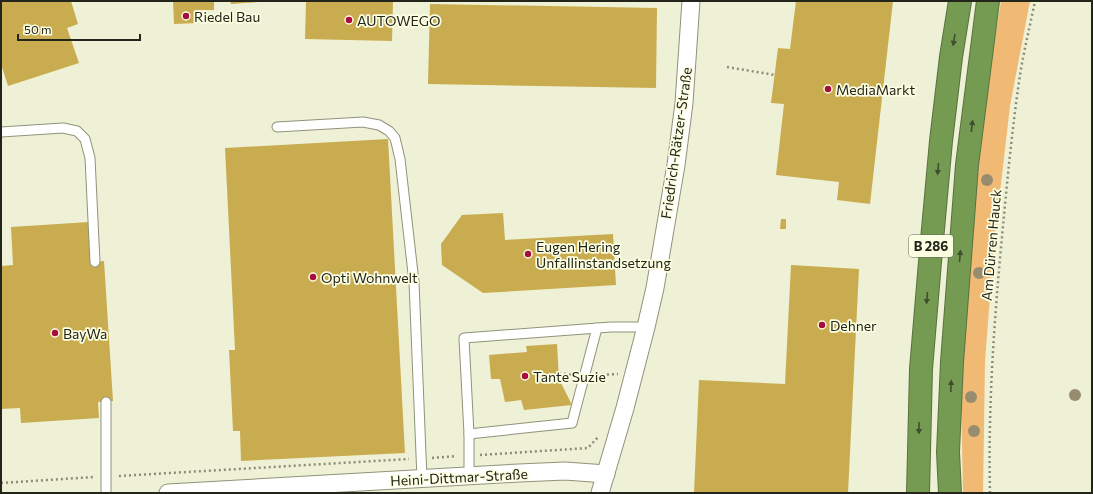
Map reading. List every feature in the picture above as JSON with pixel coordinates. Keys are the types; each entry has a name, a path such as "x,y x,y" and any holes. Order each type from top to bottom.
{"highway":[{"name":"B 286","path":"918,493 921,369 930,262 941,141 951,57 960,1"},
{"name":"B 286","path":"950,493 948,452 953,346 967,165 988,1"}],"street":[{"name":"Friedrich-Rätzer-Straße","path":"600,493 625,408 646,327 676,165 684,103 691,1"},
{"name":"Heini-Dittmar-Straße","path":"168,493 469,475 565,471 606,474"}],"lane":[{"path":"277,127 363,122 379,125 389,131 395,138 400,159 414,282 422,479"},
{"path":"1,132 63,128 77,131 86,139 90,158 95,262"},
{"path":"469,475 469,434 464,338 597,328 646,327"},
{"path":"469,434 572,423 597,328"},
{"path":"106,402 106,493"}],"path":[{"name":"Am Dürren Hauck","path":"990,493 989,420 997,292 1020,74 1035,1"},
{"path":"727,67 775,75"}],"shaded area":[{"path":"1001,1 1030,1 1010,106 994,244 985,362 983,493 963,493 961,399 969,264 986,95"}],"building":[{"path":"1,1 71,1 78,24 67,28 79,63 8,86 2,67 1,68"},
{"name":"Riedel Bau","path":"173,1 214,1 214,10 198,10 198,23 174,24"},
{"path":"230,1 258,1 259,2 231,4"},
{"name":"AUTOWEGO","path":"306,1 393,1 392,41 305,39"},
{"name":"MediaMarkt","path":"796,1 893,1 870,204 837,200 839,182 776,175 784,104 771,103 778,48 790,49"},
{"path":"430,4 657,8 656,88 428,84"},
{"name":"Opti Wohnwelt","path":"388,139 405,453 241,461 240,431 233,431 229,350 235,350 225,148"},
{"name":"Eugen Hering Unfallinstandsetzung","path":"503,213 505,240 613,234 616,285 483,293 442,265 441,244 462,215"},
{"path":"781,219 786,219 786,229 780,229"},
{"name":"BayWa","path":"89,222 92,262 104,261 113,401 98,402 99,418 21,423 20,408 1,409 1,266 13,265 11,227"},
{"name":"Dehner","path":"791,265 859,269 848,493 694,493 699,380 785,384"},
{"name":"Tante Suzie","path":"557,344 559,379 572,405 524,410 521,400 505,402 500,379 491,379 489,355 527,352 526,346"}],"place":[{"name":"Riedel Bau","path":"186,16"},
{"name":"AUTOWEGO","path":"349,20"},
{"name":"MediaMarkt","path":"828,89"},
{"name":"Eugen Hering Unfallinstandsetzung","path":"528,254"},
{"name":"Opti Wohnwelt","path":"313,277"},
{"name":"Dehner","path":"822,325"},
{"name":"BayWa","path":"55,333"},
{"name":"Tante Suzie","path":"525,376"}]}
